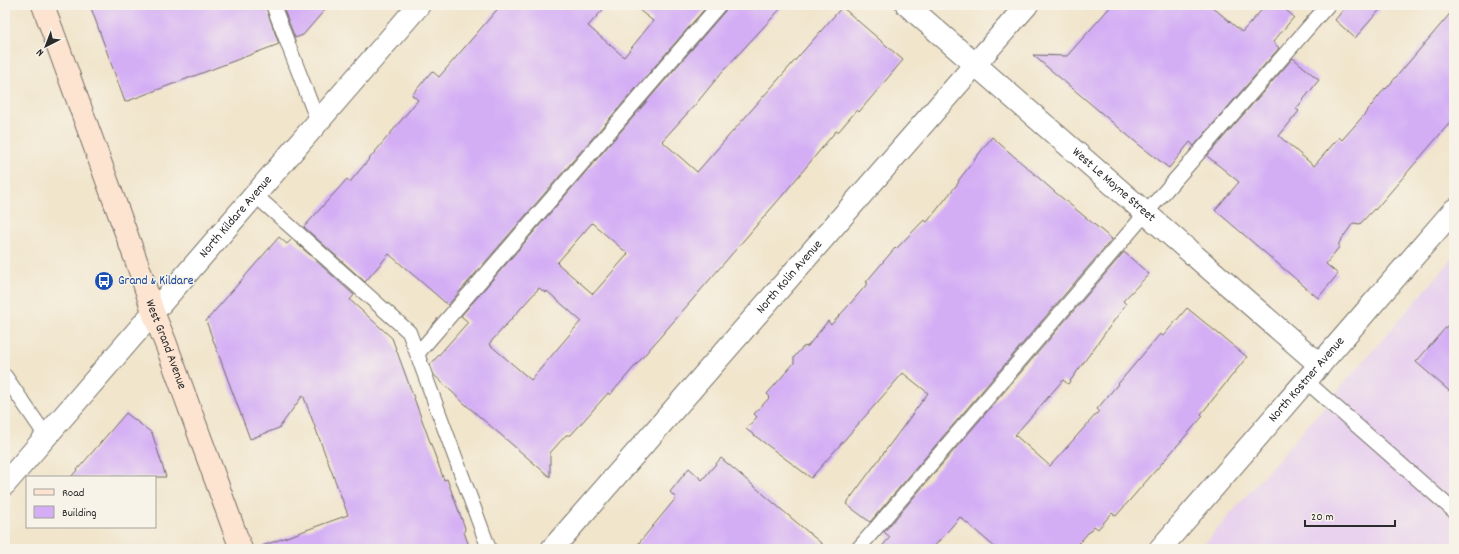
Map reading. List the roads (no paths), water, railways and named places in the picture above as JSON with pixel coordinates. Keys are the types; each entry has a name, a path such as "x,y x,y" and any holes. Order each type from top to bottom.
{"main road":[{"name":"West Grand Avenue","path":"42,5 141,274 153,312 241,549"}],"street":[{"name":"North Kildare Avenue","path":"5,484 419,5"},
{"name":"West Le Moyne Street","path":"907,5 1146,214 1313,373"},
{"name":"North Kolin Avenue","path":"552,549 1027,5"},
{"name":"North Kostner Avenue","path":"1160,549 1454,210"}],"lane":[{"path":"273,5 318,122"},
{"path":"418,353 719,5"},
{"path":"858,549 1328,5"},
{"path":"254,195 409,332 490,549"},
{"path":"1313,373 1454,511"},
{"path":"5,376 46,436"}],"place":[{"name":"Grand & Kildare","path":"104,281"}]}
